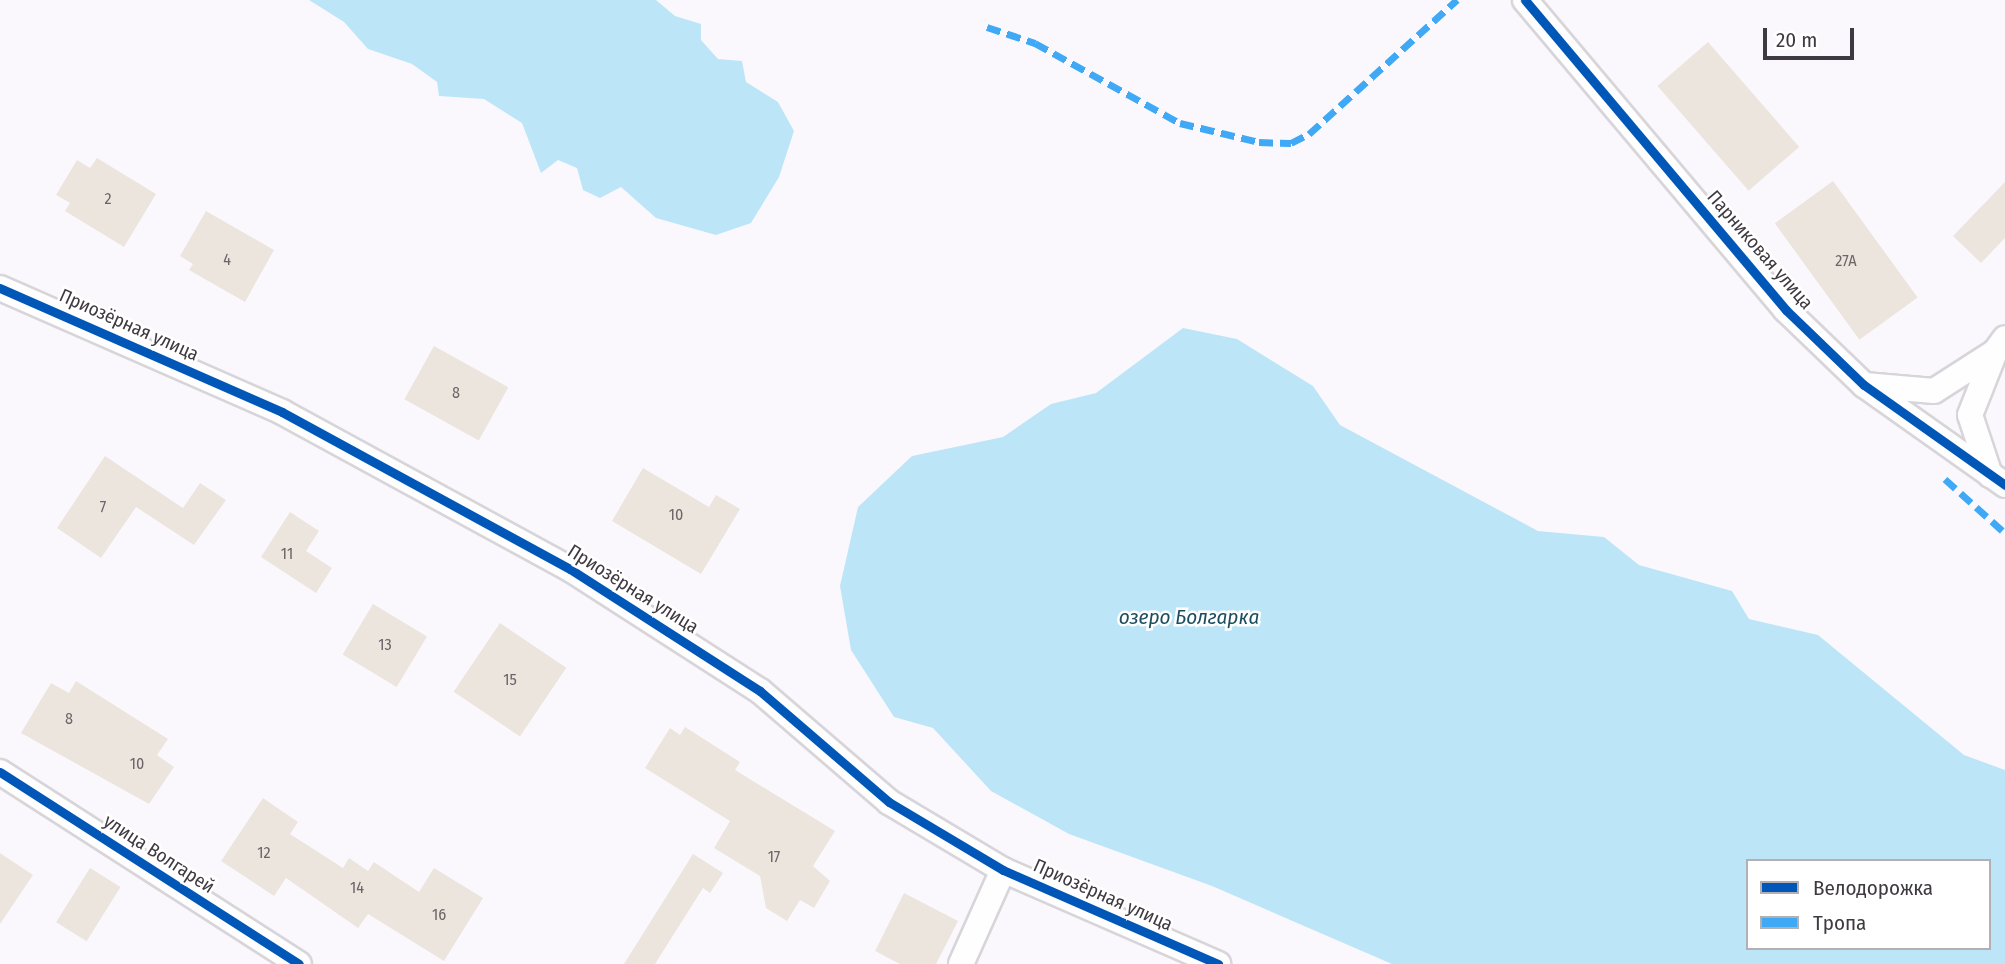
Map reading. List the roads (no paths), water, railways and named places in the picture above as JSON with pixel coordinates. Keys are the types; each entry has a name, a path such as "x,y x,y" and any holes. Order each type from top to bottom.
{"street":[{"name":"Парниковая улица","path":"1525,0 1786,310 1864,385 1997,480"},
{"name":"Приозёрная улица","path":"0,288 282,412 570,569 760,691 889,802 1003,870 1218,964"},
{"path":"1864,385 1934,391 2000,345"},
{"path":"1997,480 1970,415 2000,345"},
{"name":"улица Волгарей","path":"0,772 299,964"},
{"path":"961,964 1003,870"}],"water":[{"path":"309,0 656,0 675,16 701,24 701,40 718,59 742,61 746,82 778,102 794,131 779,177 751,223 716,235 656,218 621,187 600,198 583,190 577,168 558,160 541,173 522,123 484,99 439,96 437,82 412,64 368,49 344,22"},
{"name":"озеро Болгарка","path":"1183,328 1237,339 1313,386 1340,425 1538,531 1604,537 1639,565 1732,591 1749,619 1818,635 1964,755 2005,770 2005,964 1392,964 1212,886 1069,834 991,791 933,728 894,717 851,650 840,586 858,507 912,456 1003,437 1051,404 1096,393"}]}
